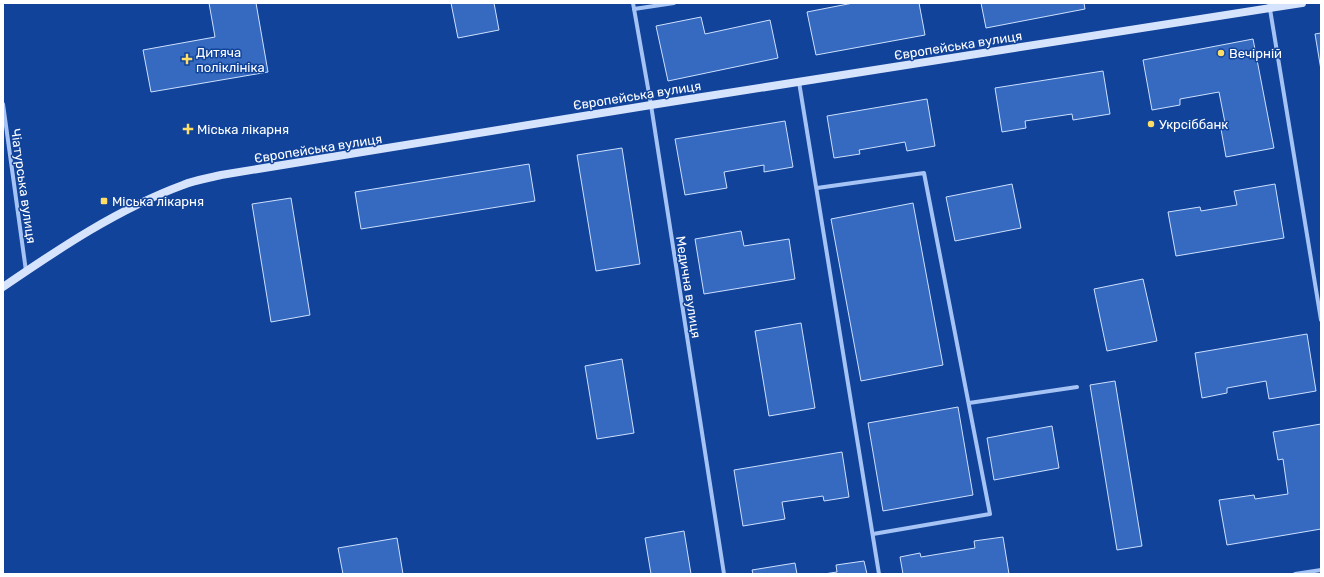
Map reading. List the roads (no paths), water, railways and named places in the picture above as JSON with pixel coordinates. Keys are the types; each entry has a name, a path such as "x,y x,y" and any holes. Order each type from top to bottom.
{"street":[{"name":"Медична вулиця","path":"633,3 651,105 724,574"},
{"path":"634,10 674,3"},
{"name":"Європейська вулиця","path":"3,288 82,235 140,203 184,184 221,175 1270,5 1302,3"},
{"path":"1270,5 1321,320"},
{"path":"799,82 879,574"},
{"name":"Чіатурська вулиця","path":"3,104 26,272"},
{"path":"817,188 924,173 990,514 873,534"},
{"path":"969,403 1077,387"},
{"path":"1295,574 1321,570"}],"place":[{"name":"Вечірній","path":"1221,53"},
{"name":"Дитяча поліклініка","path":"187,59"},
{"name":"Укрсiббанк","path":"1151,124"},
{"name":"Мiська лiкарня","path":"188,129"},
{"name":"Міська лікарня","path":"104,201"}]}
